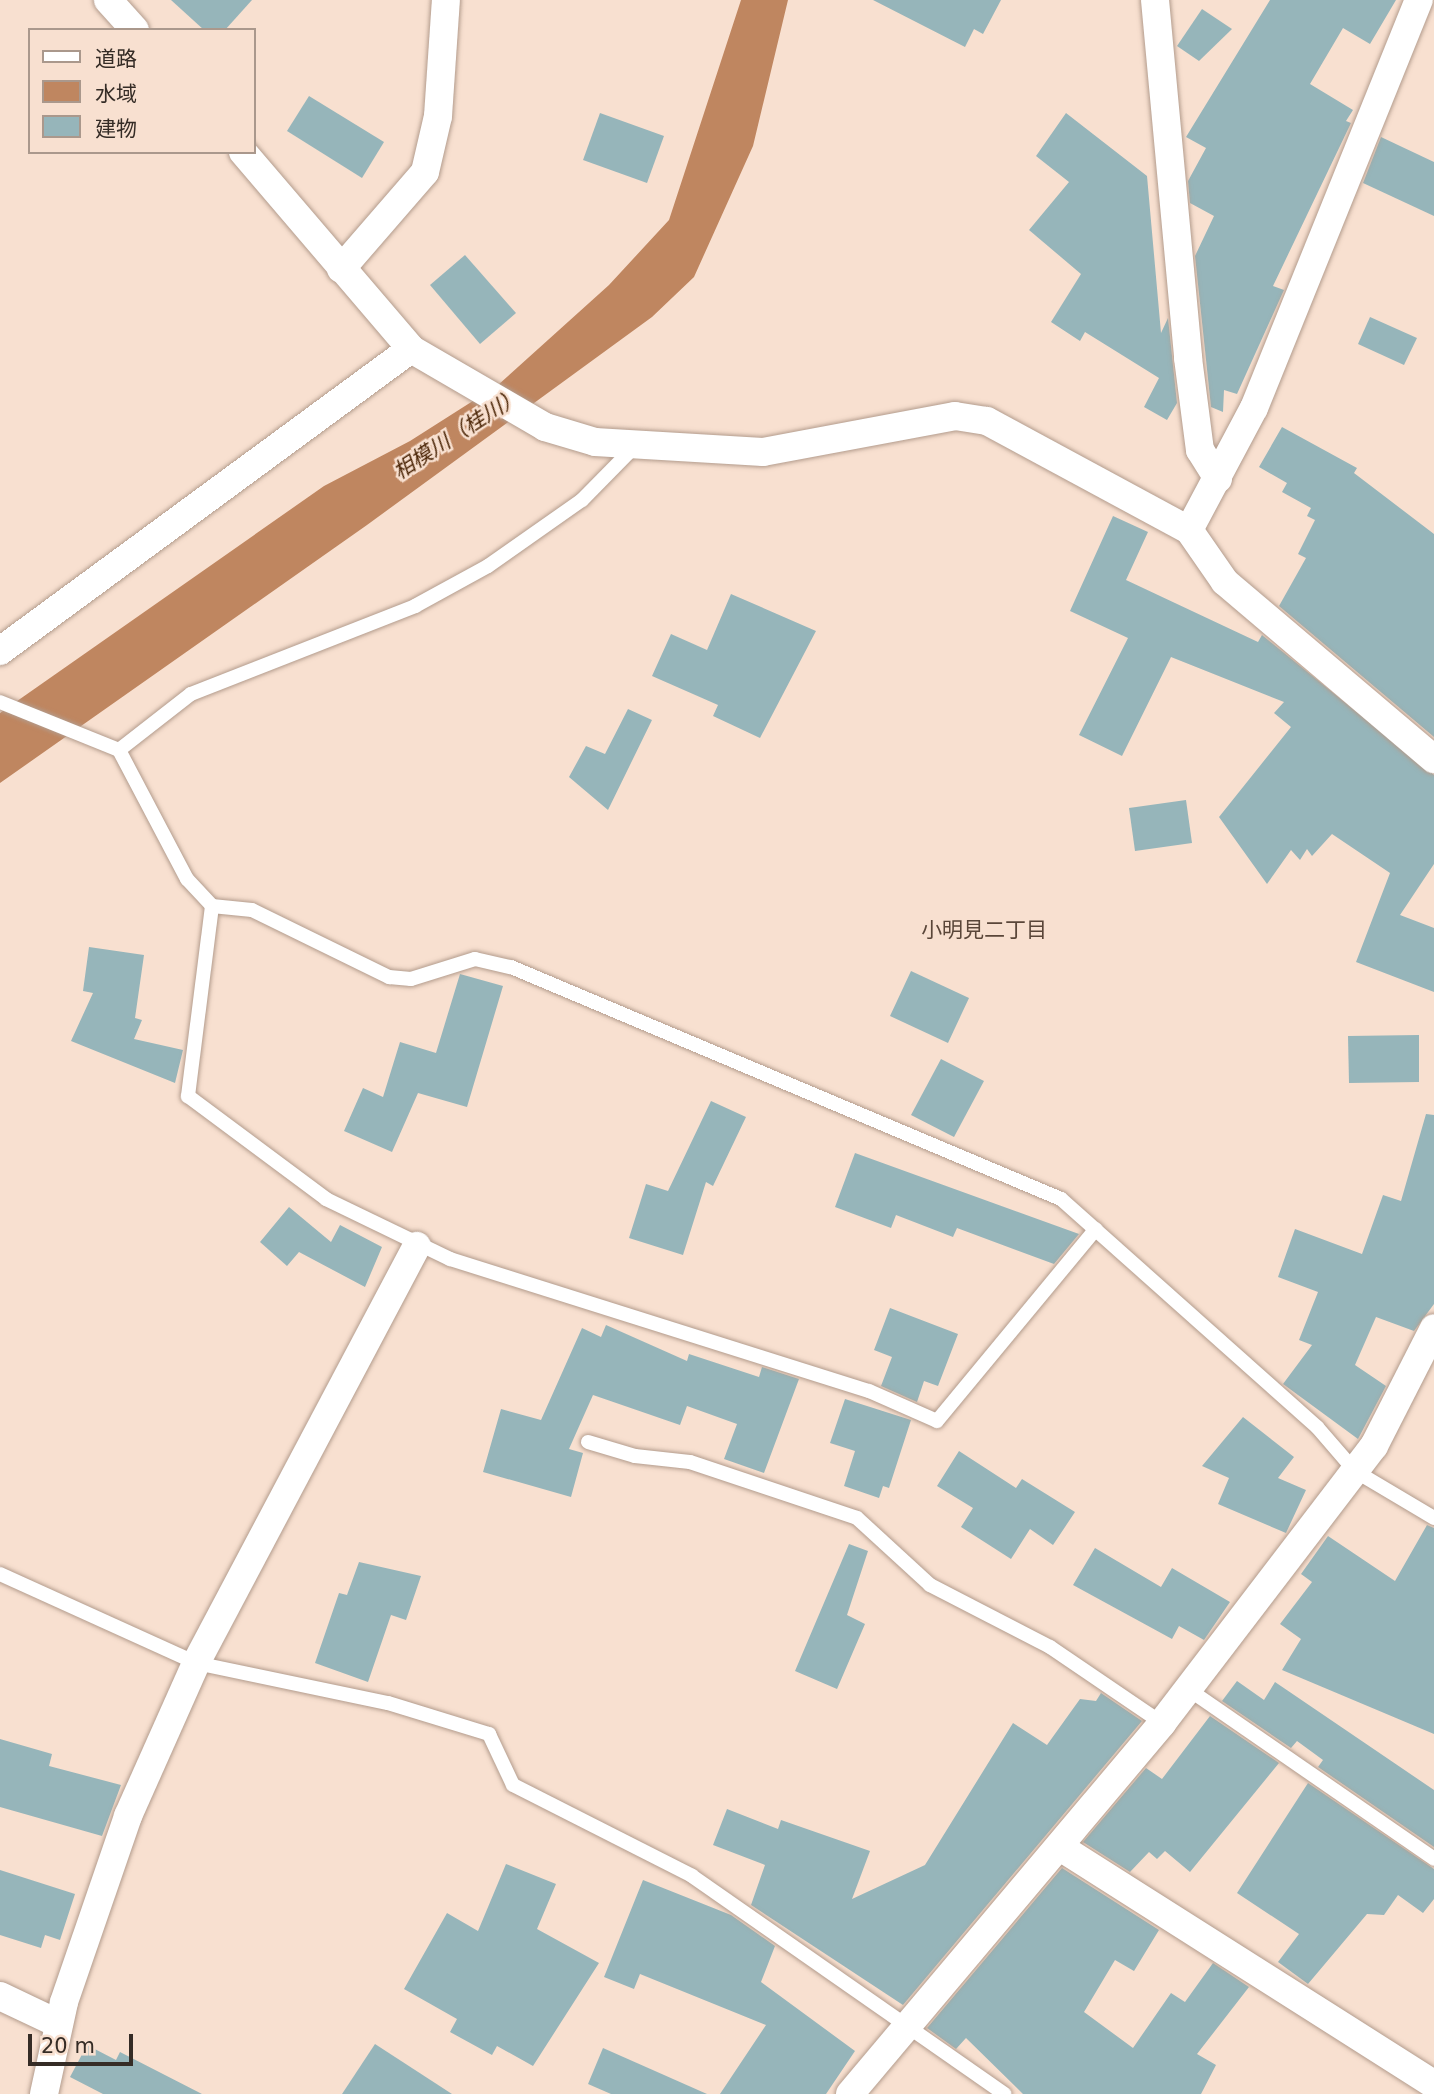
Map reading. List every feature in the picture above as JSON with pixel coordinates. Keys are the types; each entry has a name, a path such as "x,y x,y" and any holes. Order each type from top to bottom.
{"street":[{"path":"108,0 133,28"},
{"path":"341,269 425,172 438,116 446,0"},
{"path":"1155,0 1188,358 1200,450 1218,479"},
{"path":"1189,530 1254,408 1419,0"},
{"path":"245,154 411,349 457,373 545,427 635,446 764,452 955,416 987,421 1189,530 1225,582 1434,760"},
{"path":"0,650 411,349"},
{"path":"44,2094 59,2024 119,1839 196,1663 417,1246"},
{"path":"850,2094 1162,1723 1355,1471 1434,1328"},
{"path":"1060,1847 1434,2084"},
{"path":"0,1996 59,2024"}],"lane":[{"path":"118,750 191,694 415,606 488,566 582,500 635,446"},
{"path":"0,702 97,739 118,750 187,878 212,906 252,910 389,977 411,979 475,959 511,967 1011,1175 1061,1199 1317,1427 1355,1471 1434,1518"},
{"path":"212,906 188,1096 326,1199 417,1246 869,1391 937,1421 1096,1229"},
{"path":"589,1442 635,1456 690,1462 857,1518 882,1534 930,1585 1051,1647 1162,1723"},
{"path":"0,1574 196,1663 387,1703 489,1734 513,1785 692,1876 1004,2094"},
{"path":"1188,1689 1434,1859"}],"water":[{"name":"相模川（桂川）","path":"741,0 788,0 753,146 694,277 652,317 367,525 0,783 0,713 324,486 410,441 498,385 609,285 669,220"}],"building":[{"path":"171,0 252,0 227,28 202,28"},
{"path":"873,0 1001,0 983,34 974,29 965,47"},
{"path":"1270,0 1396,0 1370,44 1343,28 1310,84 1353,110 1346,121 1351,123 1273,286 1284,290 1237,394 1224,390 1223,412 1211,407 1195,256 1214,216 1190,203 1188,181 1206,148 1186,137"},
{"path":"1202,9 1232,29 1199,61 1177,46"},
{"path":"309,96 384,142 362,178 287,131"},
{"path":"600,113 664,136 647,183 583,160"},
{"path":"1066,113 1147,176 1161,333 1168,318 1177,403 1167,420 1144,407 1159,378 1085,332 1080,341 1051,322 1081,274 1029,230 1069,182 1036,156"},
{"path":"1381,137 1434,162 1434,216 1363,183"},
{"path":"465,255 516,313 480,344 430,285"},
{"path":"1370,317 1417,338 1404,365 1358,344"},
{"path":"1282,427 1357,468 1354,473 1434,534 1434,737 1279,606 1306,558 1298,554 1315,520 1307,516 1311,508 1282,492 1287,483 1259,467"},
{"path":"1113,516 1148,532 1126,580 1258,642 1262,635 1434,775 1434,864 1400,915 1434,928 1434,992 1356,962 1390,873 1332,834 1312,856 1307,849 1300,860 1291,850 1267,884 1219,817 1291,727 1274,713 1284,702 1171,657 1122,756 1079,735 1128,638 1070,611"},
{"path":"731,594 816,631 760,738 713,716 718,705 652,676 671,634 707,650"},
{"path":"628,709 652,720 608,810 569,777 586,746 605,754"},
{"path":"1186,800 1192,843 1135,851 1129,808"},
{"path":"89,947 144,955 135,1018 142,1020 134,1039 183,1050 175,1083 71,1041 93,993 83,991"},
{"path":"911,971 969,998 948,1043 890,1016"},
{"path":"460,974 503,986 467,1107 418,1093 392,1152 344,1131 363,1088 383,1097 400,1042 436,1053"},
{"path":"1419,1035 1419,1082 1349,1083 1348,1036"},
{"path":"941,1059 984,1081 954,1137 911,1115"},
{"path":"711,1101 746,1117 713,1186 706,1182 683,1255 629,1238 646,1184 668,1191"},
{"path":"1426,1114 1434,1115 1434,1304 1414,1331 1376,1317 1355,1365 1386,1386 1358,1439 1283,1384 1312,1345 1299,1340 1318,1292 1278,1277 1295,1229 1362,1254 1383,1195 1401,1201"},
{"path":"855,1153 1079,1234 1054,1264 957,1228 953,1237 896,1215 891,1228 835,1207"},
{"path":"289,1207 331,1242 340,1225 382,1247 365,1287 299,1252 287,1266 260,1242"},
{"path":"890,1308 958,1334 938,1386 924,1381 917,1402 881,1386 892,1357 874,1350"},
{"path":"606,1325 687,1361 689,1354 759,1377 762,1367 799,1379 764,1473 724,1459 737,1424 687,1406 680,1425 593,1395 569,1449 583,1453 571,1497 483,1472 501,1409 541,1420 582,1328 601,1337"},
{"path":"845,1399 911,1420 889,1488 883,1486 879,1498 844,1486 855,1451 830,1443"},
{"path":"1243,1417 1294,1457 1278,1478 1306,1490 1286,1533 1218,1504 1229,1478 1202,1466"},
{"path":"959,1451 1016,1488 1022,1479 1075,1512 1053,1545 1030,1529 1011,1559 961,1527 973,1508 937,1486"},
{"path":"1427,1525 1434,1528 1434,1734 1282,1670 1301,1639 1280,1624 1312,1582 1301,1574 1328,1536 1395,1581"},
{"path":"849,1544 868,1551 847,1615 865,1624 837,1689 795,1671"},
{"path":"1095,1548 1161,1587 1172,1568 1230,1602 1204,1640 1179,1626 1172,1639 1073,1585"},
{"path":"359,1562 421,1576 406,1620 391,1615 368,1682 315,1663 339,1593 347,1595"},
{"path":"1237,1681 1264,1700 1275,1682 1434,1790 1434,1847 1318,1767 1323,1760 1297,1741 1291,1748 1222,1701"},
{"path":"1101,1693 1142,1721 903,2005 751,1905 765,1865 713,1845 727,1809 778,1829 781,1820 870,1851 852,1899 925,1865 1013,1723 1047,1745 1080,1699 1096,1701"},
{"path":"1210,1716 1279,1763 1190,1872 1165,1851 1157,1859 1149,1852 1130,1872 1083,1842 1146,1768 1162,1779"},
{"path":"0,1739 52,1754 49,1766 121,1785 102,1836 0,1807"},
{"path":"1308,1783 1434,1869 1434,1899 1423,1913 1398,1895 1384,1915 1367,1914 1308,1984 1278,1962 1299,1934 1237,1893"},
{"path":"506,1864 556,1884 537,1929 599,1963 533,2066 497,2046 492,2055 450,2032 457,2019 404,1989 447,1913 478,1931"},
{"path":"1062,1868 1159,1930 1134,1971 1115,1960 1084,2012 1133,2048 1171,1993 1185,2002 1213,1963 1249,1987 1197,2054 1216,2065 1201,2094 1023,2094 966,2038 956,2049 927,2028"},
{"path":"0,1870 75,1894 60,1940 45,1935 41,1948 0,1935"},
{"path":"643,1880 731,1915 775,1946 761,1982 855,2051 826,2094 720,2094 766,2025 640,1974 634,1989 604,1977"},
{"path":"375,2044 452,2094 342,2094"},
{"path":"87,2045 116,2060 120,2052 202,2094 103,2094 70,2077"},
{"path":"603,2048 707,2094 611,2094 588,2084"}],"district":[{"name":"小明見二丁目","path":"984,930"}]}
